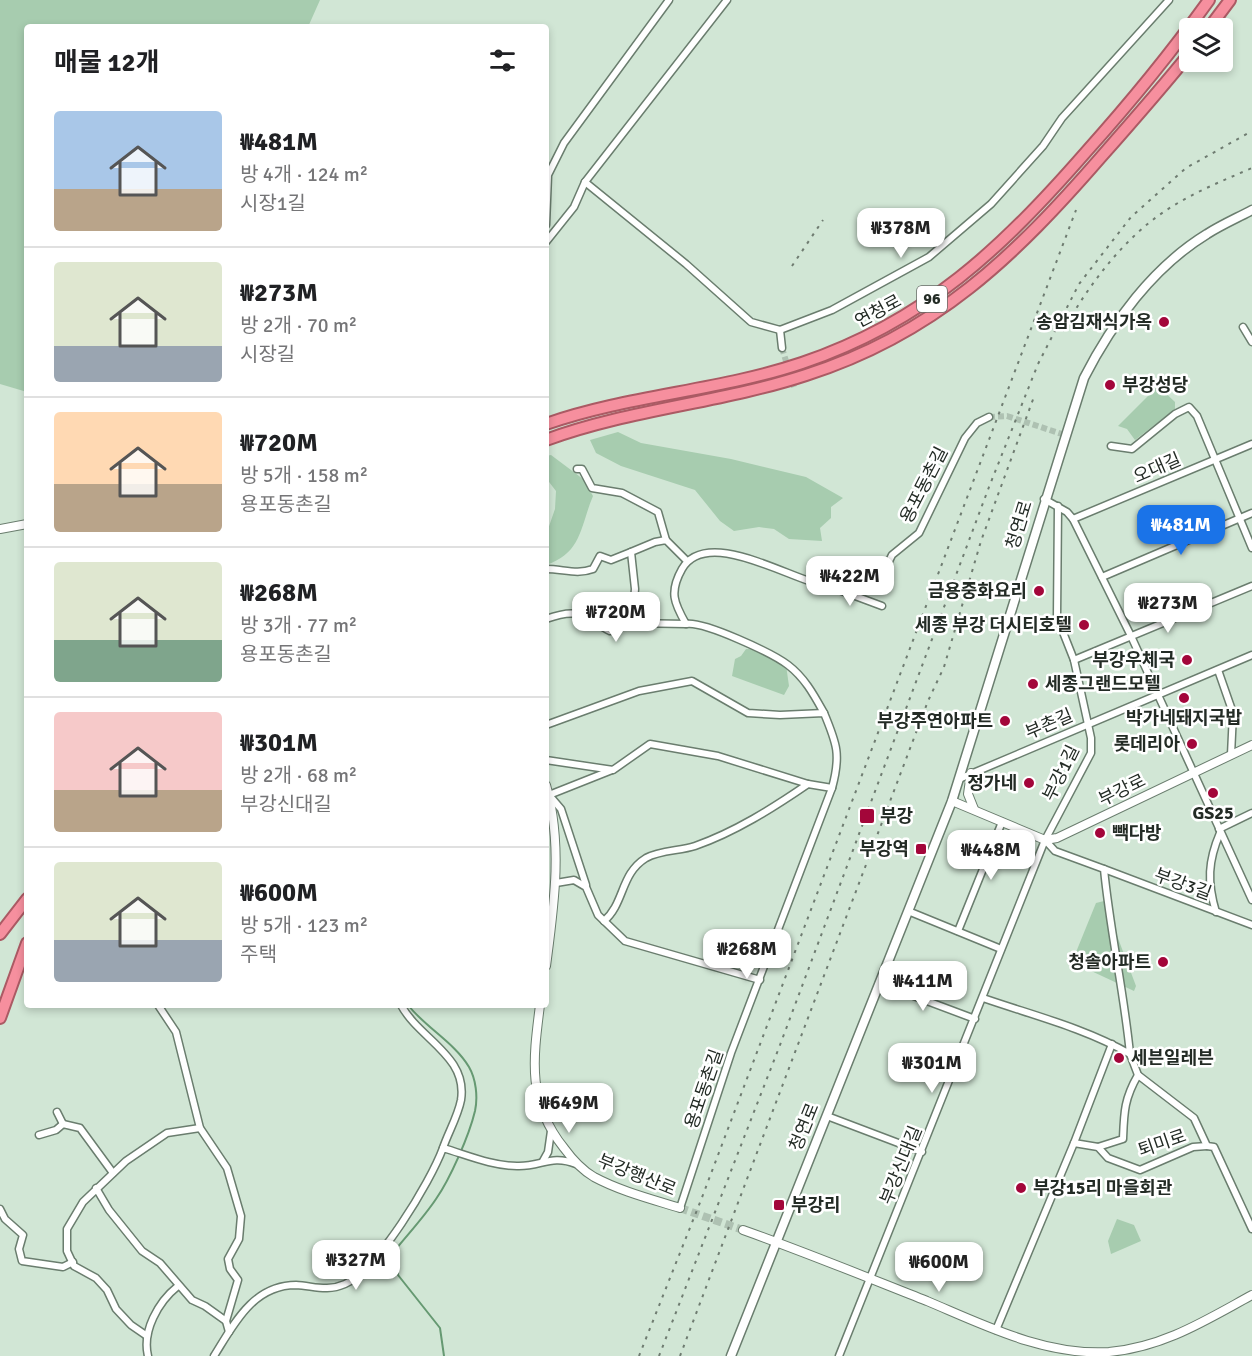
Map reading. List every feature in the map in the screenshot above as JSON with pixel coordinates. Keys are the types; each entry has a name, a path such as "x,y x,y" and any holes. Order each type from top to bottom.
{"highway":[{"name":"연청로","path":"549,421 731,382 801,363 849,345 932,300 972,270 1040,204 1111,125 1209,0"},
{"path":"1216,18 1230,0"},
{"name":"연청로","path":"549,439 589,426 735,395 806,376 853,359 936,313 978,284 1049,217 1179,66"},
{"path":"549,444 589,426"},
{"path":"0,934 24,903"},
{"path":"0,1018 24,951"}],"main road":[{"name":"청연로","path":"731,1356 952,801 1044,499 1084,378 1099,349 1124,312 1164,268 1205,235 1252,210"}],"street":[{"path":"549,173 564,143 669,0"},
{"path":"549,238 574,207 585,182 727,0"},
{"path":"585,182 686,264 751,322 780,330 832,310 929,257 942,246 998,197 1062,118 1169,0"},
{"path":"1243,327 1252,342"},
{"path":"780,330 783,348"},
{"path":"1111,446 1132,449 1175,414 1189,407 1197,416 1252,548"},
{"name":"용포동촌길","path":"687,561 708,552 726,553 827,586 871,584 880,580 892,555 919,533 965,438 977,423 989,417"},
{"name":"오대길","path":"1073,519 1252,444"},
{"path":"577,469 582,470 592,488 622,493 658,512 666,540 687,561 672,591 677,608 686,624"},
{"path":"1044,499 1058,506 1073,519 1131,636 1252,900"},
{"name":"부강1길","path":"1045,840 1091,753 1088,724 1074,660 1057,617 1058,506"},
{"path":"1102,577 1252,513"},
{"path":"0,529 24,525"},
{"path":"549,569 577,573 589,571 593,569 600,556 611,560 655,542 666,540"},
{"path":"631,552 635,589 632,623"},
{"path":"827,586 882,606"},
{"path":"1074,660 1252,586"},
{"name":"용포동촌길","path":"549,618 572,611 588,616 610,631 632,623 693,623 729,636 787,664 808,684 824,713 839,756 832,788 731,1053 680,1208"},
{"name":"부촌길","path":"958,779 1252,655"},
{"path":"1218,670 1233,713 1231,755"},
{"path":"549,724 639,691 692,681 748,713 780,715 824,713"},
{"path":"549,795 613,770 650,744 718,756 807,784 832,788"},
{"name":"부강로","path":"1045,840 1057,838 1252,745"},
{"path":"549,760 613,770"},
{"path":"971,773 968,794 975,811"},
{"path":"604,921 616,910 621,892 632,871 646,858 694,846 761,815 807,784"},
{"path":"549,795 557,844 556,883 549,941"},
{"path":"549,795 561,810 586,887 598,915 625,941 760,980"},
{"path":"952,801 1045,840 1054,851 1104,869 1108,908 1122,980 1130,1054 1138,1076"},
{"path":"1216,912 1209,890 1210,858 1220,831 1252,813"},
{"path":"958,932 1002,822"},
{"name":"부강신대길","path":"839,1356 1045,840"},
{"name":"부강3길","path":"1104,869 1252,925"},
{"path":"556,883 574,880 586,887"},
{"path":"908,911 1001,949"},
{"path":"879,983 975,1019"},
{"path":"983,998 1112,1044 1130,1054"},
{"path":"160,1008 176,1032 200,1128 227,1168 241,1216 239,1239 228,1259 230,1269 238,1280 226,1321 229,1332"},
{"path":"214,1356 250,1302 267,1291 297,1285 330,1289 363,1273 431,1178 445,1149 461,1101 462,1082 459,1070 407,1017 402,1008"},
{"name":"부강행산로","path":"540,1008 533,1064 539,1105 551,1131 578,1164 592,1176 680,1208"},
{"path":"996,1330 1074,1143 1112,1044"},
{"name":"퇴미로","path":"1074,1143 1098,1147 1123,1139 1127,1094 1138,1076 1194,1118 1207,1146"},
{"path":"57,1112 63,1124"},
{"path":"827,1116 922,1152"},
{"path":"63,1124 80,1128 113,1173"},
{"path":"39,1135 56,1130 63,1124"},
{"path":"147,1336 131,1325 116,1309 107,1290 96,1278 73,1262 68,1251 67,1229 83,1202 113,1173 167,1133 200,1128"},
{"path":"543,1161 548,1152 551,1131"},
{"name":"퇴미로","path":"1098,1147 1108,1158 1140,1170 1193,1148 1214,1147 1252,1229"},
{"path":"445,1149 508,1166 531,1166 543,1161 564,1159 578,1164"},
{"path":"96,1188 109,1210 142,1251 160,1263 192,1300 226,1321"},
{"path":"0,1209 4,1219 24,1235 19,1249 22,1261 63,1267 73,1262"},
{"path":"744,1230 996,1330 1052,1348 1076,1352 1109,1352 1166,1340 1187,1332 1252,1295"},
{"path":"148,1356 145,1342 147,1336 161,1305 178,1286"}],"green space":[{"path":"0,0 320,0 309,24 24,24 24,391 0,384"},
{"path":"1158,386 1175,402 1175,409 1135,440 1127,429 1118,426"},
{"path":"618,432 641,443 731,459 806,477 843,498 831,507 831,518 820,528 822,541 789,539 774,529 759,527 734,531 720,521 695,490 621,466 596,453 590,440"},
{"path":"549,455 583,479 593,496 573,546 567,554 549,564 549,526 555,509 556,491 549,482"},
{"path":"746,649 751,649 786,665 789,686 784,695 732,676 735,659 741,656"},
{"path":"1104,901 1136,986 1134,991 1072,962 1096,903"},
{"path":"1117,1219 1134,1225 1141,1241 1111,1254 1108,1241"}],"waterway":[{"path":"411,1008 463,1058 469,1067 476,1088 476,1106 472,1121 453,1169 431,1206 396,1249 398,1275 440,1328 444,1356"}],"tunnel":[{"path":"782,348 794,387"},
{"path":"989,417 1007,416 1065,435"},
{"path":"680,1208 743,1230"}],"railway":[{"path":"659,1356 780,1045 989,487 1038,364 1079,284 1131,217 1186,168 1252,131"},
{"path":"1063,331 1107,265 1150,222 1186,199 1252,168"},
{"path":"639,1356 701,1200 1076,210"},
{"path":"792,266 823,220"},
{"path":"680,1356 928,701 944,667 981,541 1035,394"}],"place":[{"name":"송암김재식가옥","path":"1164,322"},
{"name":"부강성당","path":"1110,385"},
{"name":"금용중화요리","path":"1039,591"},
{"name":"세종 부강 더시티호텔","path":"1084,625"},
{"name":"부강우체국","path":"1187,660"},
{"name":"세종그랜드모텔","path":"1033,684"},
{"name":"박가네돼지국밥","path":"1184,698"},
{"name":"부강주연아파트","path":"1005,721"},
{"name":"롯데리아","path":"1192,744"},
{"name":"정가네","path":"1029,783"},
{"name":"GS25","path":"1213,793"},
{"name":"부강","path":"867,816"},
{"name":"빽다방","path":"1100,833"},
{"name":"부강역","path":"921,849"},
{"name":"청솔아파트","path":"1163,962"},
{"name":"세븐일레븐","path":"1119,1058"},
{"name":"부강15리 마을회관","path":"1021,1188"},
{"name":"부강리","path":"779,1205"}]}
